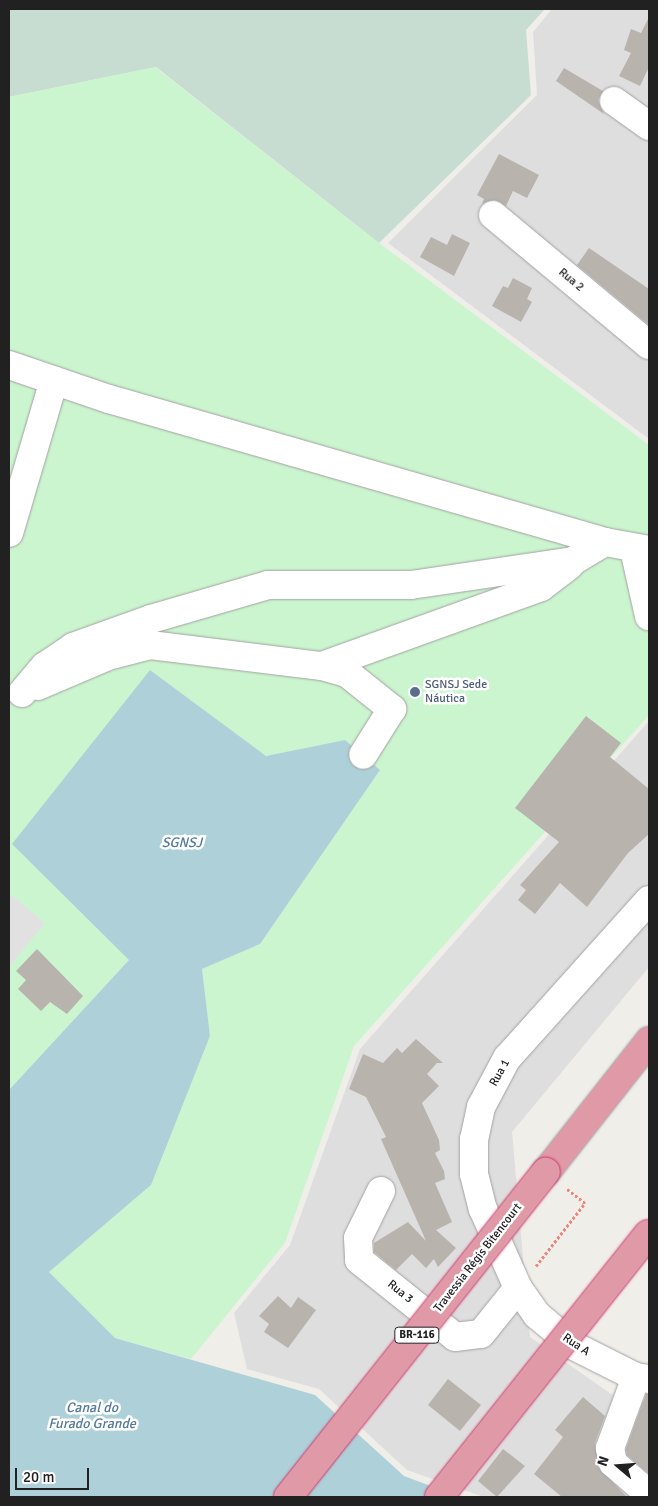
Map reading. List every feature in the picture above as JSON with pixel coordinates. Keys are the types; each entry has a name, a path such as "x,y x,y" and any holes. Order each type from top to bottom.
{"highway":[{"name":"Travessia Régis Bitencourt","path":"288,1497 649,1041"},
{"path":"439,1497 649,1234"}],"street":[{"path":"614,101 649,126"},
{"name":"Rua 2","path":"492,215 649,346"},
{"path":"9,365 109,399 605,542 641,549 649,616"},
{"path":"9,533 54,380"},
{"path":"322,666 541,587 564,572 573,561 605,542"},
{"path":"16,695 45,666 73,647 151,619 268,585 411,585 573,561"},
{"path":"16,695 108,656 150,645 322,666 347,673 392,709 363,755"},
{"name":"Rua 1","path":"518,1288 483,1209 474,1174 474,1139 481,1107 507,1058 649,900"},
{"name":"Rua 3","path":"381,1191 358,1238 359,1260 455,1337 481,1334 518,1288"},
{"name":"Rua A","path":"518,1288 538,1315 574,1346 643,1378"},
{"path":"643,1378 610,1448 613,1463 649,1494"}],"path":[{"path":"518,1288 584,1203"}],"shaded area":[{"path":"552,9 649,9 649,439 388,243 537,95 533,32"},
{"path":"649,721 649,967 512,1132 530,1337 611,1394 649,1403 649,1497 484,1497 407,1470 319,1389 247,1369 234,1313 290,1245 360,1049"},
{"path":"9,893 45,923 9,967"}],"green space":[{"path":"9,9 545,9 526,30 531,95 379,243 156,67 9,97"},
{"name":"SGNSJ Sede Náutica","path":"155,67 379,243 649,445 649,715 354,1046 285,1243 191,1359 115,1338 49,1272 151,1185 210,1036 202,969 260,944 380,770 345,740 266,756 150,670 129,960 9,1090 9,97"}],"water":[{"name":"SGNSJ","path":"150,670 266,756 345,740 380,770 260,944 202,969 210,1036 151,1185 49,1272 115,1338 315,1395 404,1476 460,1497 9,1497 9,1090 129,960 12,844"}],"building":[{"path":"649,17 649,67 640,86 619,76 631,53 624,50 631,29 641,33"},
{"path":"564,68 603,91 598,100 604,114 556,81"},
{"path":"499,154 539,175 527,198 513,191 506,206 495,200 482,204 484,199 477,195"},
{"path":"452,234 470,243 454,276 420,257 431,237 447,245"},
{"path":"589,248 649,289 649,325 577,265"},
{"path":"513,278 532,288 527,299 532,302 521,322 492,306 503,286 508,288"},
{"path":"586,716 621,743 610,757 649,789 649,834 628,853 587,907 560,883 535,914 518,900 526,890 520,885 559,842 515,808"},
{"path":"37,949 83,996 67,1014 50,1002 41,1011 18,989 26,980 16,971"},
{"path":"416,1039 443,1063 437,1063 427,1074 439,1086 422,1103 439,1140 440,1150 435,1153 444,1171 445,1179 435,1183 452,1222 436,1230 456,1248 438,1267 434,1259 426,1268 412,1254 396,1270 374,1252 374,1243 408,1222 426,1241 381,1139 386,1137 366,1097 349,1089 363,1054 383,1063 397,1048 402,1053"},
{"path":"278,1296 291,1308 298,1297 316,1310 288,1348 264,1332 269,1324 259,1316"},
{"path":"448,1379 481,1405 460,1431 428,1405"},
{"path":"646,1394 649,1394 649,1474 627,1455 626,1449"},
{"path":"583,1397 605,1416 595,1443 598,1467 627,1497 562,1497 534,1474 563,1437 555,1430"},
{"path":"503,1449 525,1466 497,1497 478,1481"}],"place":[{"name":"SGNSJ Sede Náutica","path":"415,692"}],"water label":[{"name":"Canal do Furado Grande","path":"92,1416"}]}
